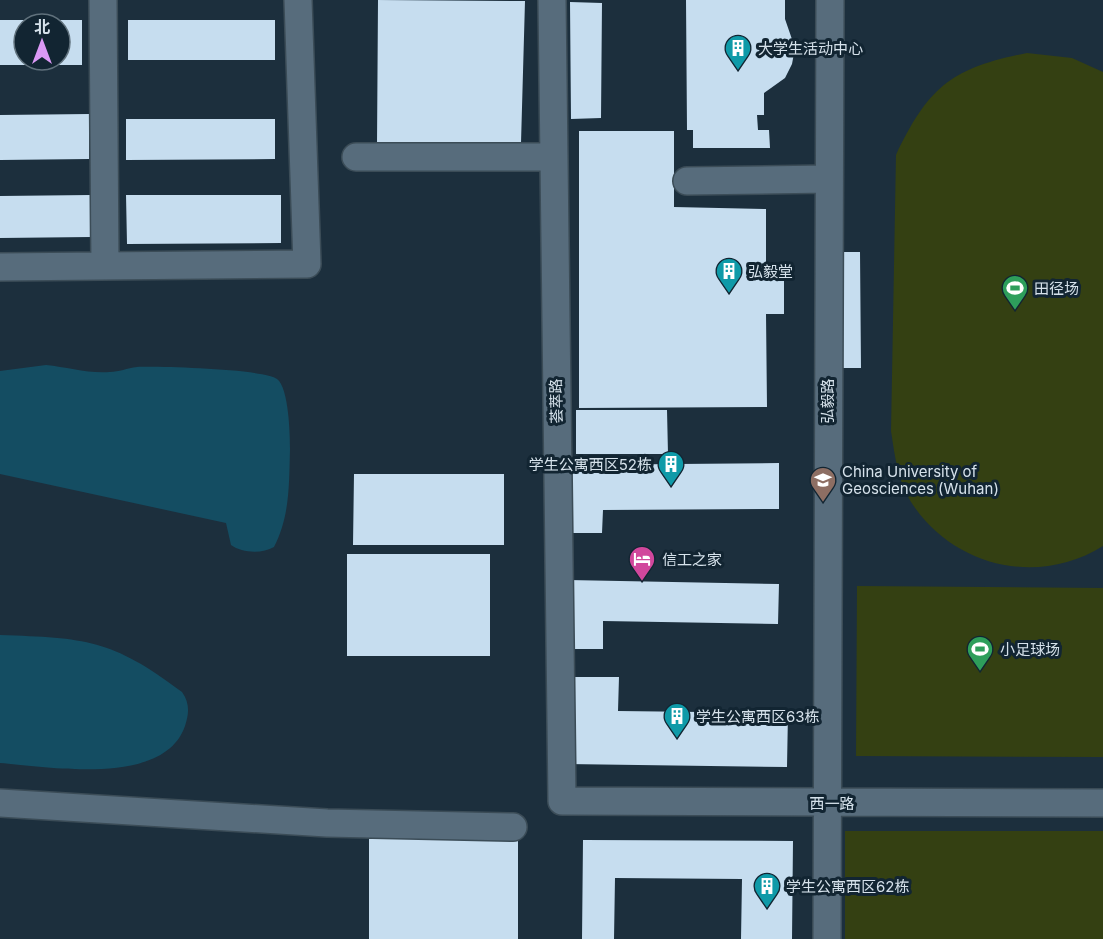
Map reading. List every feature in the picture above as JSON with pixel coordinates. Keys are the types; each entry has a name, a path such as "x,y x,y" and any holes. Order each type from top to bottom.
{"street":[{"path":"103,0 105,265"},
{"path":"0,267 307,264 298,0"},
{"name":"荟萃路","path":"552,0 552,158 562,801"},
{"name":"弘毅路","path":"827,939 827,179 830,0"},
{"path":"356,158 552,158"},
{"path":"687,181 827,179"},
{"name":"西一路","path":"562,801 1103,803"},
{"path":"0,802 327,823 513,827"}],"green space":[{"path":"1027,53 1072,58 1103,72 1103,546 1078,558 1052,565 1026,567 1000,564 975,556 952,544 931,526 913,505 904,488 898,470 891,431 896,155 920,112 932,96 946,84 961,74 980,66"},
{"name":"小足球场","path":"857,586 1103,588 1103,757 856,756"},
{"path":"845,831 1103,831 1103,939 845,939"}],"water":[{"path":"46,365 102,372 137,367 210,369 253,373 277,379 281,384 286,401 290,449 286,512 274,547 258,552 241,550 231,545 226,523 0,474 0,371"},
{"path":"0,635 76,640 116,651 158,674 182,692 188,709 185,726 173,745 154,758 130,766 75,769 0,763"}],"building":[{"path":"378,0 525,1 521,143 377,144"},
{"name":"大学生活动中心","path":"686,0 785,0 785,19 795,48 792,64 785,78 764,93 764,115 757,115 758,130 769,130 770,148 693,148 693,130 687,130"},
{"path":"570,2 602,3 601,118 571,119"},
{"path":"0,20 12,20 12,65 0,65"},
{"path":"72,20 82,20 82,65 72,65"},
{"path":"128,20 275,20 275,60 128,60"},
{"path":"89,114 89,159 0,160 0,115"},
{"path":"126,119 275,119 275,159 126,160"},
{"path":"579,131 674,131 674,207 766,209 766,274 784,274 784,314 766,314 767,407 579,408"},
{"path":"90,195 91,237 0,238 0,196"},
{"path":"126,195 281,195 281,243 127,244"},
{"path":"829,252 860,252 861,368 829,368"},
{"path":"576,410 667,410 668,454 576,454"},
{"name":"学生公寓西区52栋","path":"779,463 779,509 603,510 602,533 564,533 564,465"},
{"path":"354,474 504,474 504,545 353,545"},
{"path":"347,554 490,554 490,656 347,656"},
{"path":"568,580 779,584 778,624 603,621 603,649 567,649"},
{"name":"学生公寓西区63栋","path":"567,677 619,677 618,711 788,713 787,767 566,764"},
{"path":"369,839 518,839 518,939 369,939"},
{"name":"学生公寓西区62栋","path":"583,840 793,841 792,939 741,939 742,879 615,878 614,939 582,939"}],"place":[{"name":"大学生活动中心","path":"738,71"},
{"name":"弘毅堂","path":"729,294"},
{"name":"田径场","path":"1015,311"},
{"name":"学生公寓西区52栋","path":"671,487"},
{"name":"China University of Geosciences (Wuhan)","path":"823,503"},
{"name":"信工之家","path":"642,582"},
{"name":"小足球场","path":"980,672"},
{"name":"学生公寓西区63栋","path":"677,739"},
{"name":"学生公寓西区62栋","path":"767,909"}]}
